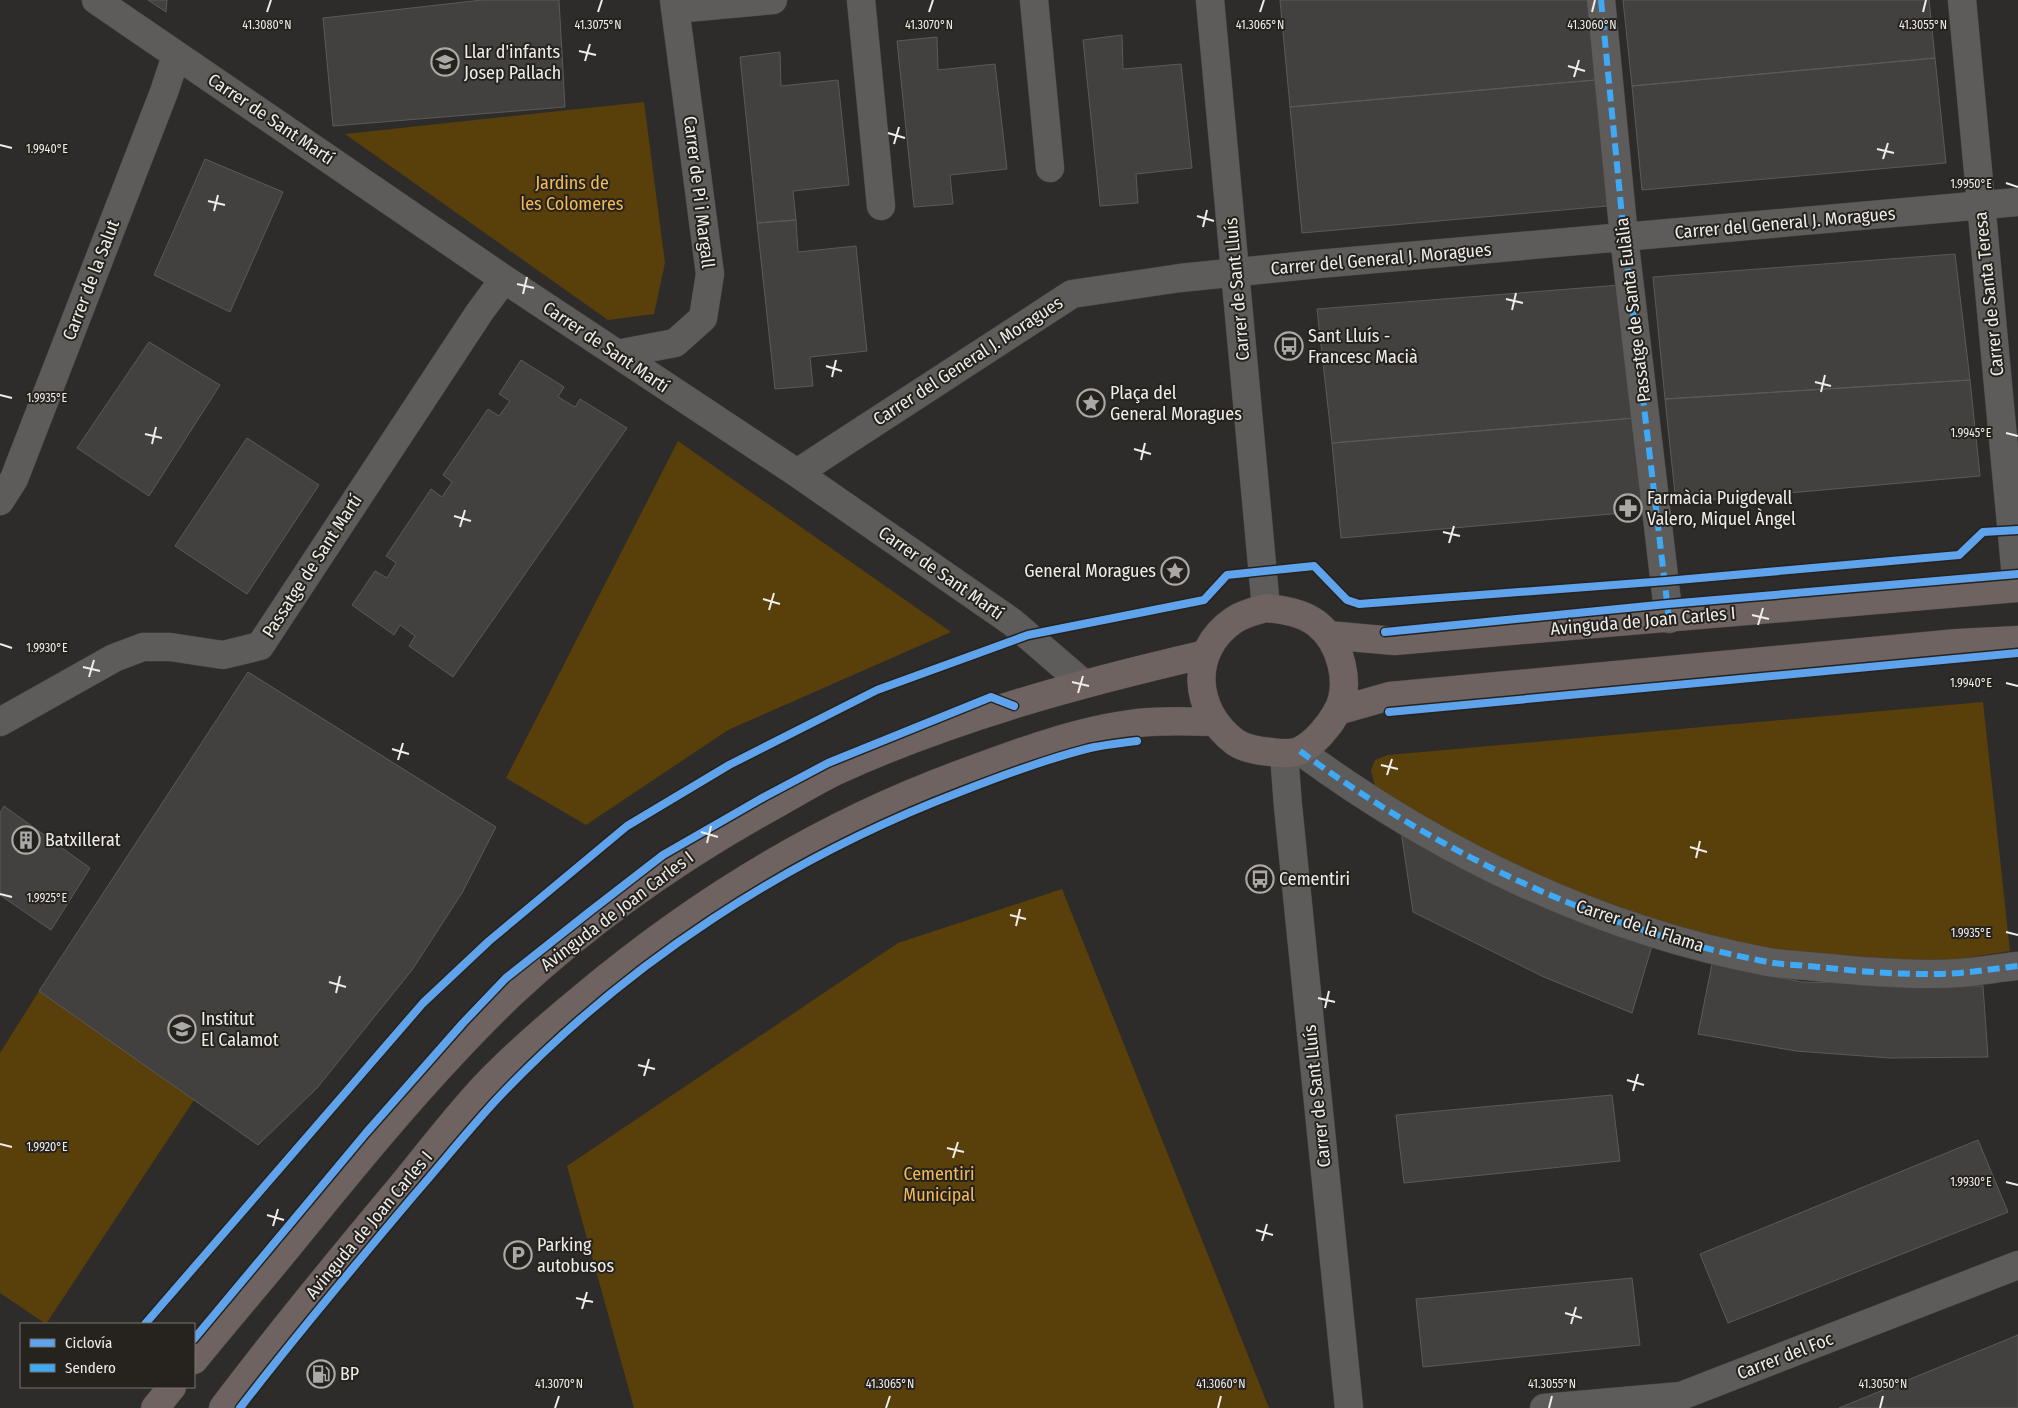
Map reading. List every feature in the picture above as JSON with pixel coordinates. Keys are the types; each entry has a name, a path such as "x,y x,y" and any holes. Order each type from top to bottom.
{"main road":[{"name":"Avinguda de Joan Carles I","path":"1328,635 1394,641 2018,588"},
{"path":"1266,608 1293,612 1315,622 1328,635 1343,667 1344,687 1337,711 1324,730 1292,752 1252,750 1236,743 1213,722 1203,698 1201,678 1206,654 1215,638 1234,620 1266,608"},
{"path":"1337,711 1390,696 1958,643 2018,640"},
{"name":"Avinguda de Joan Carles I","path":"195,1359 354,1165 450,1055 513,992 626,900 716,838 835,772 917,738 1084,684 1206,654"},
{"name":"Avinguda de Joan Carles I","path":"223,1408 296,1311 485,1087 547,1027 615,970 668,930 780,858 856,818 932,785 1007,757 1111,727 1177,721 1213,722"},
{"path":"155,1408 171,1388"}],"street":[{"name":"Carrer de Sant Martí","path":"96,0 176,56 213,78 504,279 797,473 1012,622 1084,684"},
{"path":"674,4 773,0"},
{"path":"861,0 881,206"},
{"path":"1034,0 1050,168"},
{"name":"Carrer de Sant Lluís","path":"1210,0 1266,608"},
{"name":"Passatge de Santa Eulàlia","path":"1601,0 1624,237 1669,619"},
{"name":"Carrer de Santa Teresa","path":"1962,0 1978,162 1980,206 2018,588"},
{"name":"Carrer de Pi i Margall","path":"617,354 675,343 702,318 710,274 674,4"},
{"name":"Carrer de la Salut","path":"0,501 14,479 164,92 176,56"},
{"name":"Carrer del General J. Moragues","path":"797,473 1072,294 1180,278 2018,202"},
{"name":"Passatge de Sant Martí","path":"0,722 114,658 143,647 170,647 224,655 260,646 504,279"},
{"name":"Carrer de Sant Lluís","path":"1292,752 1288,806 1349,1408"},
{"name":"Carrer de la Flama","path":"1292,752 1465,855 1566,902 1671,940 1769,962 1869,972 1960,973 2018,966"},
{"name":"Carrer del Foc","path":"1544,1408 1681,1396 2018,1265"}],"green space":[{"name":"Jardins de les Colomeres","path":"644,102 665,263 654,314 608,320 345,134"},
{"path":"678,441 951,632 728,730 586,825 506,778"},
{"path":"1983,702 2010,951 1959,959 1924,961 1869,959 1772,950 1674,927 1577,897 1474,851 1375,786 1371,770 1375,760 1388,755"},
{"name":"Cementiri Municipal","path":"1062,889 1269,1408 634,1408 567,1166 898,943"},
{"path":"39,991 194,1100 47,1323 0,1293 0,1053"}],"building":[{"path":"148,0 167,0 166,12"},
{"name":"Llar d'infants Josep Pallach","path":"482,0 559,0 565,107 333,126 323,18"},
{"path":"1280,0 1588,0 1595,80 1290,107"},
{"path":"1623,0 1929,0 1935,58 1632,86"},
{"path":"1122,35 1123,69 1181,64 1192,168 1136,174 1138,203 1100,206 1083,40"},
{"path":"937,37 938,70 995,64 1007,169 950,175 953,204 914,207 897,41"},
{"path":"780,52 781,86 838,80 849,185 793,191 796,220 757,223 740,57"},
{"path":"1935,58 1946,163 1642,190 1632,86"},
{"path":"1595,80 1608,206 1302,233 1290,107"},
{"path":"205,159 283,192 230,312 154,275"},
{"path":"796,220 798,252 856,246 867,351 810,357 813,386 775,389 757,223"},
{"path":"1955,254 1970,380 1665,399 1653,277"},
{"path":"1620,285 1635,418 1332,443 1317,309"},
{"path":"149,342 220,385 149,496 77,448"},
{"path":"521,360 564,387 558,397 575,407 580,399 627,428 453,677 409,646 415,636 400,625 394,635 352,605 375,571 387,578 396,563 386,556 431,489 442,497 452,482 443,475 488,409 499,416 510,401 499,394"},
{"path":"1970,380 1980,476 1676,503 1665,399"},
{"path":"1635,418 1645,511 1341,538 1332,443"},
{"path":"247,438 319,485 247,594 175,546"},
{"path":"248,672 496,827 462,893 412,970 317,1088 258,1145 39,991"},
{"name":"Batxillerat","path":"4,806 90,868 51,930 0,895 0,813"},
{"path":"1400,824 1652,946 1632,1013 1544,977 1413,912"},
{"path":"1712,964 1802,982 1983,986 1988,1057 1890,1058 1796,1051 1698,1034"},
{"path":"1612,1095 1620,1161 1404,1183 1396,1115"},
{"path":"1978,1140 2008,1212 1728,1323 1700,1254"},
{"path":"1632,1278 1640,1345 1423,1367 1416,1299"},
{"path":"2018,1335 2018,1408 1839,1408"}],"marked path":[{"path":"1601,0 1624,237 1669,619"},
{"path":"1300,751 1353,788 1464,854 1522,883 1582,908 1643,930 1705,948 1768,962 1786,964 1907,974 1960,973 2018,966"}],"cycle path":[{"path":"146,1323 423,1003 489,941 627,826 729,765 877,690 1028,635 1204,600 1227,575 1314,566 1347,600 1359,604 1666,581 1959,555 1983,532 2018,530"},
{"path":"1385,632 1668,604 2018,574"},
{"path":"1389,712 2018,653"},
{"path":"195,1338 366,1133 463,1023 506,978 663,855 828,763 991,697 1014,706"},
{"path":"240,1408 348,1274 498,1098 548,1049 600,1003 655,959 712,919 772,882 833,849 896,819 991,780 1054,758 1111,744 1137,741"}],"place":[{"name":"Llar d'infants Josep Pallach","path":"445,62"},
{"name":"Sant Lluís - Francesc Macià","path":"1289,346"},
{"name":"Plaça del General Moragues","path":"1091,403"},
{"name":"Farmàcia Puigdevall Valero, Miquel Àngel","path":"1628,508"},
{"name":"General Moragues","path":"1175,571"},
{"name":"Batxillerat","path":"26,840"},
{"name":"Cementiri","path":"1260,879"},
{"name":"Institut El Calamot","path":"182,1029"},
{"name":"Parking autobusos","path":"518,1255"},
{"name":"BP","path":"321,1374"}]}
